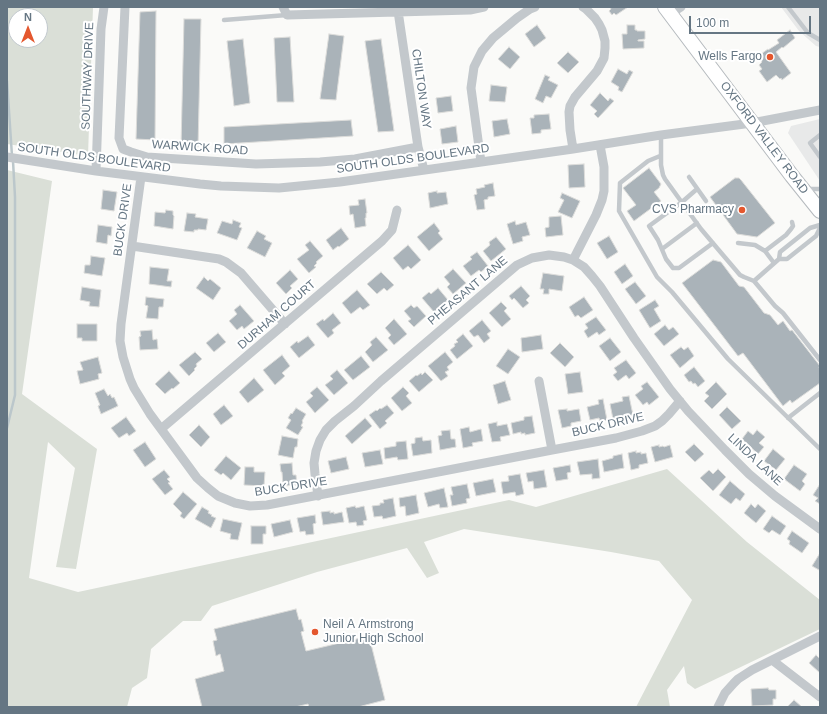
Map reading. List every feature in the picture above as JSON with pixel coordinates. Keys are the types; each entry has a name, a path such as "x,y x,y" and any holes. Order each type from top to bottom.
{"main road":[{"name":"OXFORD VALLEY ROAD","path":"672,9 752,123 820,211"}],"street":[{"name":"SOUTHWAY DRIVE","path":"96,171 101,29 104,7"},
{"name":"WARWICK ROAD","path":"125,7 119,138 123,149 147,156 256,164 320,162 355,159 418,147"},
{"path":"285,11 398,12 470,10 484,7"},
{"path":"481,162 471,88 474,67 482,51 493,38 517,18 535,7"},
{"path":"572,149 569,112 570,106 575,97 597,71 604,58 605,48 605,41 599,24 583,7"},
{"name":"CHILTON WAY","path":"398,12 418,147 424,170"},
{"name":"SOUTH OLDS BOULEVARD","path":"7,157 141,177 221,186 279,188 340,182 600,145 752,123 820,110"},
{"path":"573,260 602,200 604,191 604,166 600,145"},
{"name":"BUCK DRIVE","path":"141,177 120,324 120,341 123,357 134,388 150,414 197,478 218,496 235,503 254,506 267,505 616,438 642,432 662,422 680,401"},
{"name":"DURHAM COURT","path":"161,430 382,241 392,230 397,210"},
{"path":"132,246 226,262 241,273 285,324"},
{"name":"PHEASANT LANE","path":"318,496 314,463 320,440 326,430 517,265 532,258 549,255 564,257 573,260 584,267 592,276 634,338 680,401"},
{"path":"539,381 552,450"},
{"name":"LINDA LANE","path":"680,401 749,474 775,496 820,529"},
{"path":"718,707 725,693 738,679 752,670 820,636"},
{"path":"772,660 820,697"}],"lane":[{"path":"788,7 808,33 820,40"},
{"path":"224,20 285,11"},
{"path":"661,135 660,164 663,175 682,202 713,243 740,274 754,281 775,306 783,313 820,360"},
{"path":"820,135 810,143 820,157"},
{"path":"660,156 648,161 620,183 619,211 657,278 672,292 728,359 820,449"},
{"path":"689,177 706,201"},
{"path":"697,189 649,226 658,240 666,259 673,268 679,268 713,243"},
{"path":"802,189 820,189"},
{"path":"765,251 791,229 793,226 792,222"},
{"path":"662,249 697,223"},
{"path":"754,281 779,259 787,259 816,236 820,227 810,228 780,252 779,259"},
{"path":"738,243 755,245 765,251 774,263"},
{"path":"788,418 820,393"}],"shaded area":[{"path":"7,7 93,7 88,156 7,144"},
{"path":"781,7 820,7 820,47 816,46 799,31"},
{"path":"820,119 820,181 788,133 791,126"},
{"path":"7,170 52,181 22,394 97,449 76,569 56,567 75,468 48,442 29,578 78,592 509,500 536,507 667,469 747,542 820,600 820,629 695,689 687,683 684,666 667,690 670,707 636,707 692,600 659,561 464,529 424,542 439,573 427,578 407,548 317,572 212,606 201,621 183,621 151,649 147,678 132,688 127,707 7,707"}],"building":[{"path":"610,7 628,7 616,15 614,13 612,15 609,11 611,9"},
{"path":"156,11 155,140 136,139 140,12"},
{"path":"184,19 201,19 198,147 181,147"},
{"path":"537,25 546,38 534,47 525,34"},
{"path":"627,25 635,25 635,30 637,31 645,31 645,39 638,40 644,41 644,48 623,49 622,34 627,34"},
{"name":"Wells Fargo","path":"790,30 795,38 776,52 791,73 782,80 776,75 767,82 759,71 762,69 759,65 762,62 759,58 762,55 761,54 779,43 777,40"},
{"path":"329,34 344,36 336,100 320,99"},
{"path":"290,37 294,102 277,102 274,38"},
{"path":"243,39 250,103 234,106 227,41"},
{"path":"381,39 394,131 378,132 365,41"},
{"path":"509,47 520,57 510,69 498,59"},
{"path":"568,52 579,62 568,73 557,63"},
{"path":"618,69 627,74 629,70 633,72 622,92 618,90 619,87 611,82"},
{"path":"545,75 550,77 548,80 558,85 551,98 546,96 543,103 535,99"},
{"path":"491,85 507,87 505,102 489,101"},
{"path":"600,93 608,101 610,98 614,101 598,118 594,114 597,111 590,105"},
{"path":"451,96 453,111 438,113 436,98"},
{"path":"549,114 551,129 541,130 541,133 532,134 530,118 534,118 534,115"},
{"path":"507,119 510,134 494,137 492,121"},
{"path":"351,120 353,136 224,144 224,127"},
{"path":"456,126 458,142 442,144 440,129"},
{"path":"584,164 585,187 569,188 568,165"},
{"path":"649,168 661,184 654,192 661,201 634,221 627,211 636,205 623,188"},
{"name":"CVS Pharmacy","path":"735,178 739,178 741,180 775,223 757,237 737,234 710,197"},
{"path":"493,183 495,196 488,197 488,199 484,200 485,209 477,210 474,195 477,194 476,189"},
{"path":"103,190 117,192 114,211 101,209"},
{"path":"437,191 437,193 446,192 448,204 430,208 428,193"},
{"path":"562,193 580,201 572,218 558,212 564,200 560,198"},
{"path":"365,199 367,213 365,218 366,226 355,228 353,214 350,215 349,206 359,205 358,200"},
{"path":"166,210 173,211 173,229 154,226 155,212 165,213"},
{"path":"187,213 196,214 195,217 208,219 206,230 198,229 194,230 194,232 184,231"},
{"path":"561,216 563,235 546,237 545,228 549,227 549,217"},
{"path":"233,220 241,223 239,227 242,228 237,240 217,233 222,221 232,224"},
{"path":"515,221 516,225 526,222 530,235 522,237 523,241 513,244 507,224"},
{"path":"434,223 440,231 438,233 443,239 429,251 417,237"},
{"path":"98,225 112,227 111,236 108,235 107,244 96,242"},
{"path":"341,228 349,239 333,250 326,240"},
{"path":"257,231 266,236 264,239 272,243 265,257 247,248"},
{"path":"609,236 618,252 607,259 597,243"},
{"path":"496,237 506,249 491,261 483,251 490,245 489,242"},
{"path":"310,241 323,256 316,262 317,263 314,266 316,267 309,273 297,259 309,250 305,245"},
{"path":"408,245 421,260 411,269 408,266 403,270 393,258"},
{"path":"477,252 488,266 481,272 479,270 471,276 463,266 472,259 470,257"},
{"path":"91,256 105,258 102,276 84,273 85,265 90,265"},
{"path":"713,260 721,262 739,286 744,287 764,313 770,315 778,325 783,321 790,331 792,330 820,366 820,383 792,403 790,400 783,406 743,353 738,356 682,283"},
{"path":"625,264 633,276 622,284 614,272"},
{"path":"150,267 169,269 167,281 172,281 171,287 149,284"},
{"path":"453,269 466,283 453,294 447,287 450,284 444,277"},
{"path":"290,270 298,279 290,286 292,288 286,294 276,283"},
{"path":"381,272 394,285 387,291 384,288 377,294 367,284"},
{"path":"543,273 564,276 562,291 549,289 549,294 543,294 544,289 540,289"},
{"path":"204,277 208,281 210,279 221,288 213,300 196,288"},
{"path":"635,282 646,296 636,304 625,289"},
{"path":"521,286 530,296 526,300 529,303 523,308 514,298 512,300 509,296"},
{"path":"82,287 101,290 99,307 89,306 90,302 80,300"},
{"path":"438,288 448,300 434,312 422,298 429,292 431,294"},
{"path":"357,290 370,305 363,310 360,307 351,314 342,303"},
{"path":"146,297 164,299 163,307 159,307 158,319 146,318 148,306 145,305"},
{"path":"584,297 593,310 581,318 578,315 575,317 569,307"},
{"path":"655,300 659,306 654,309 661,321 650,328 639,310"},
{"path":"501,302 507,308 504,311 511,319 502,327 489,313"},
{"path":"240,305 254,321 244,329 242,326 237,330 229,321 237,314 234,310"},
{"path":"411,305 414,308 417,306 426,316 414,327 408,321 411,319 404,311"},
{"path":"333,313 341,323 332,330 334,333 328,338 316,324 323,319 324,321"},
{"path":"596,317 606,330 599,335 597,332 588,338 584,331 588,328 585,324"},
{"path":"394,319 407,334 394,345 388,338 391,335 385,328"},
{"path":"482,320 491,331 487,334 490,338 484,343 478,335 474,337 469,331"},
{"path":"77,324 97,324 97,341 82,341 82,338 77,338"},
{"path":"665,325 669,330 673,327 679,334 664,346 654,334"},
{"path":"152,330 153,340 157,339 158,349 140,350 140,331"},
{"path":"218,333 226,342 214,352 206,343"},
{"path":"463,334 473,346 457,359 450,350 455,346 454,344 458,342 456,340"},
{"path":"541,335 543,349 522,352 521,338"},
{"path":"308,336 315,345 299,358 290,347 297,341 298,343"},
{"path":"376,337 388,350 373,362 365,352 372,345 370,342"},
{"path":"610,338 621,352 610,361 599,346"},
{"path":"560,343 574,357 565,367 550,353"},
{"path":"681,347 684,350 688,347 694,356 680,368 670,355"},
{"path":"508,349 520,357 508,374 496,366"},
{"path":"195,352 202,359 196,364 197,366 194,369 195,370 189,376 179,365"},
{"path":"445,352 453,362 447,367 449,370 445,372 448,376 441,381 428,366"},
{"path":"282,355 290,366 282,373 285,376 275,385 263,370"},
{"path":"361,356 370,367 353,380 344,370"},
{"path":"98,357 102,373 98,374 99,379 80,384 77,371 83,370 80,362"},
{"path":"626,360 636,373 629,379 626,375 618,381 613,375 617,372 614,368"},
{"path":"694,367 705,381 698,387 695,383 693,384 691,381 689,382 684,375"},
{"path":"337,370 348,383 334,395 325,385 333,379 330,376"},
{"path":"169,371 180,383 165,394 155,384"},
{"path":"425,372 433,380 419,392 409,381 416,375 417,376 421,373 422,375"},
{"path":"580,372 583,392 568,394 565,374"},
{"path":"254,378 264,390 248,403 239,392"},
{"path":"505,381 511,400 498,404 493,385"},
{"path":"647,382 659,397 649,405 647,402 643,405 635,395 643,389 641,386"},
{"path":"716,382 727,394 712,409 704,401 709,396 705,393"},
{"path":"317,387 329,400 315,413 306,402 313,396 310,393"},
{"path":"403,387 409,393 406,396 412,403 402,411 391,398"},
{"path":"104,389 108,396 110,394 112,398 114,397 118,406 101,414 98,406 100,405 95,393"},
{"path":"629,396 633,415 613,419 610,404 623,401 622,397"},
{"path":"603,399 607,420 600,422 599,418 590,420 587,407 599,404 598,400"},
{"path":"224,405 233,416 221,425 213,414"},
{"path":"387,405 394,413 385,421 387,423 380,429 369,415"},
{"path":"727,407 741,421 732,429 719,415"},
{"path":"296,408 306,414 302,421 301,426 303,427 298,435 286,428 291,420 288,418"},
{"path":"567,409 567,411 579,409 581,421 571,423 571,426 562,428 558,410"},
{"path":"532,416 535,433 525,435 525,433 521,434 521,432 513,434 511,423 524,420 524,417"},
{"path":"126,417 136,431 129,436 127,433 119,438 111,428"},
{"path":"365,418 372,426 352,444 345,436"},
{"path":"497,422 497,426 507,424 510,435 500,437 501,441 492,442 488,424"},
{"path":"199,425 210,437 201,447 189,435"},
{"path":"469,427 470,432 481,429 483,441 472,443 473,446 463,448 460,429"},
{"path":"450,430 451,439 455,439 456,447 440,450 438,436 442,435 441,431"},
{"path":"757,430 765,437 759,443 764,447 758,454 742,439 748,431 753,435"},
{"path":"282,436 298,439 293,458 278,455"},
{"path":"422,437 423,441 431,440 432,453 413,456 411,444 415,443 415,438"},
{"path":"406,441 408,459 398,460 397,457 385,459 384,448 396,446 396,442"},
{"path":"145,442 156,459 145,467 133,450"},
{"path":"694,444 704,454 695,462 685,452"},
{"path":"659,445 659,447 664,447 670,445 673,457 655,462 651,447"},
{"path":"773,449 785,459 776,470 764,461"},
{"path":"380,450 383,464 365,467 362,453"},
{"path":"636,451 636,453 641,452 641,454 646,453 648,463 639,465 639,468 631,470 628,453"},
{"path":"622,454 624,468 604,472 602,461"},
{"path":"226,456 241,468 231,480 223,473 221,475 214,470"},
{"path":"346,457 349,469 331,473 328,461"},
{"path":"598,459 600,478 592,479 592,474 580,475 577,462"},
{"path":"292,463 293,475 296,475 297,485 283,486 280,464"},
{"path":"570,465 571,472 567,473 568,479 556,481 553,468"},
{"path":"794,465 807,474 802,481 805,484 800,491 784,479"},
{"path":"245,467 254,467 254,472 265,472 264,486 244,485"},
{"path":"718,469 726,477 713,491 700,478 709,470 713,474"},
{"path":"164,470 170,477 167,479 170,482 168,483 173,489 165,495 152,479"},
{"path":"544,470 547,487 534,489 533,481 528,482 526,473"},
{"path":"520,474 524,494 516,496 515,492 503,494 501,482 509,481 508,476"},
{"path":"493,479 496,492 476,496 473,483"},
{"path":"730,481 745,494 740,501 736,498 731,504 719,495"},
{"path":"467,484 470,498 466,499 467,503 452,506 450,495 453,495 451,487"},
{"path":"820,484 820,504 815,501 818,498 813,495"},
{"path":"444,488 448,507 440,508 439,504 428,507 424,493"},
{"path":"183,492 197,504 184,519 180,516 182,513 173,504"},
{"path":"416,495 419,513 406,516 405,506 400,507 399,498"},
{"path":"393,498 396,516 383,519 382,516 374,517 372,506 380,505 380,503 384,503 383,500"},
{"path":"751,504 755,508 758,504 766,511 756,523 744,513"},
{"path":"355,506 356,508 364,506 367,520 363,521 364,525 357,526 356,522 349,523 346,508"},
{"path":"202,507 209,511 208,513 212,515 211,516 216,518 211,528 195,519"},
{"path":"330,511 330,513 334,512 334,514 342,512 344,522 323,525 321,512"},
{"path":"315,515 316,523 313,524 314,534 306,535 305,531 300,532 297,518"},
{"path":"772,516 786,526 780,535 772,530 769,533 763,529"},
{"path":"223,519 242,523 238,540 230,539 231,534 220,531"},
{"path":"290,520 293,532 274,537 271,524"},
{"path":"251,526 266,526 266,534 263,534 263,544 251,544"},
{"path":"792,531 809,543 802,553 789,544 790,541 787,539"},
{"path":"820,553 820,567 819,570 812,566"},
{"path":"296,609 299,620 301,619 304,631 301,632 306,651 369,636 385,700 358,707 309,707 308,704 295,707 202,707 195,679 224,671 220,654 216,656 213,641 217,640 214,629"},
{"path":"816,655 820,659 820,673 809,663"},
{"path":"768,688 769,690 776,690 776,699 773,699 773,705 752,706 751,689"},
{"path":"794,700 802,707 787,707"}],"waterway":[{"path":"7,81 12,156"},
{"path":"7,428 15,395 15,197 13,161"}],"place":[{"name":"Wells Fargo","path":"770,57"},
{"name":"CVS Pharmacy","path":"742,210"},
{"name":"Neil A Armstrong Junior High School","path":"315,632"}]}
